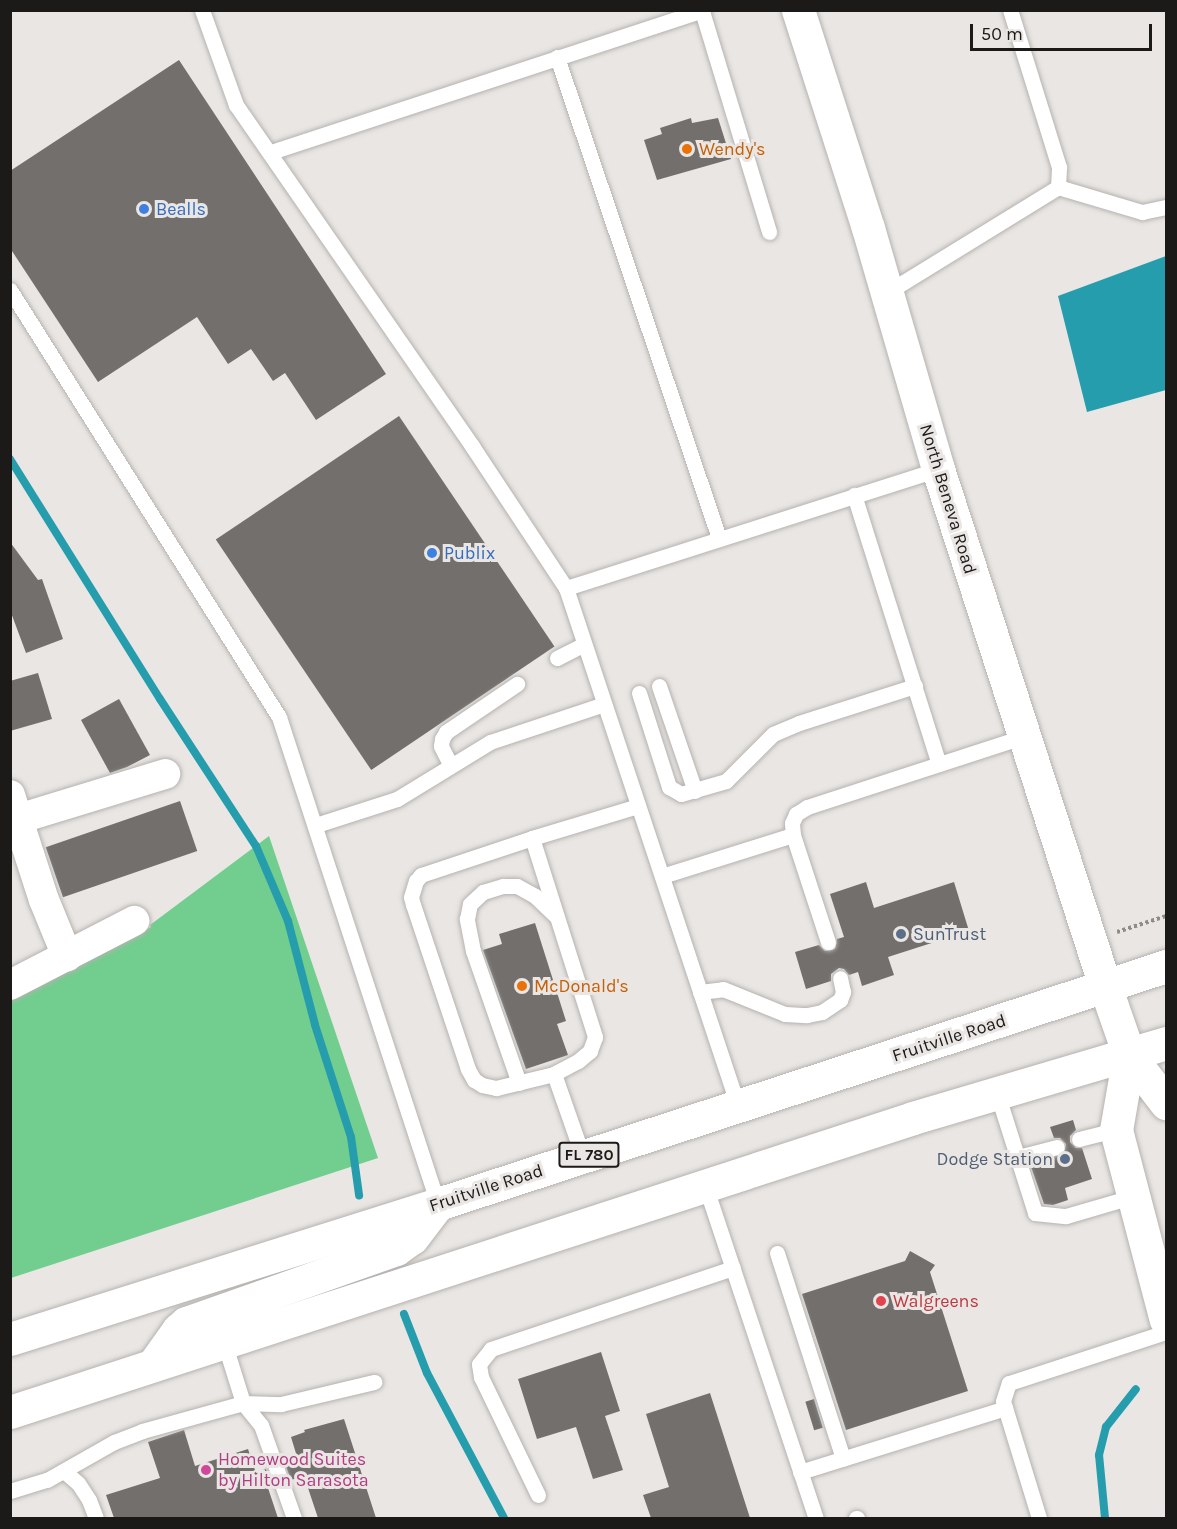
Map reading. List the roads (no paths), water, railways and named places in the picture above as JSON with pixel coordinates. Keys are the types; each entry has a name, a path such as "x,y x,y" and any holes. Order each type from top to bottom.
{"main road":[{"name":"North Beneva Road","path":"798,10 938,469 1129,1055"},
{"name":"Fruitville Road","path":"11,1339 438,1204 1167,966"},
{"path":"10,1412 705,1185 1167,1043"},
{"path":"1129,1055 1167,1102"},
{"path":"1129,1055 1116,1130 1167,1320"},
{"path":"153,1365 178,1330 186,1323 396,1249 412,1238 438,1204"}],"street":[{"path":"67,956 44,900 14,807 165,774"},
{"path":"10,985 134,921"}],"lane":[{"path":"202,10 236,105 271,152 472,446 566,588 738,1106"},
{"path":"1010,10 1059,167 1058,188"},
{"path":"271,152 702,11 769,232"},
{"path":"557,57 719,538"},
{"path":"886,293 1058,188 1142,212 1167,207"},
{"path":"10,290 279,717 438,1204"},
{"path":"566,588 938,469"},
{"path":"854,495 939,764"},
{"path":"557,658 584,644"},
{"path":"450,764 441,746 446,732 517,684"},
{"path":"659,686 695,791"},
{"path":"639,693 669,787 681,794 726,781 773,734 799,723 915,686"},
{"path":"316,825 397,799 450,764 490,742 604,704"},
{"path":"828,942 793,835 792,823 796,814 807,807 1025,736"},
{"path":"532,838 595,1037 590,1051 578,1061 554,1074 496,1088 482,1085 474,1080 468,1069 411,897 412,890 421,875 532,838 638,806"},
{"path":"662,876 793,835"},
{"path":"519,1083 473,951 467,919 470,904 483,892 503,886 517,886 535,896 557,917"},
{"path":"700,992 723,989 786,1014 807,1015 822,1012 840,1000 843,993 840,978"},
{"path":"554,1074 583,1157"},
{"path":"998,1094 1035,1213 1066,1216 1135,1196"},
{"path":"1079,1139 1116,1130"},
{"path":"1018,1156 1057,1147"},
{"path":"705,1185 816,1518"},
{"path":"777,1253 843,1459"},
{"path":"538,1496 481,1377 479,1364 491,1349 733,1268"},
{"path":"1039,1518 1005,1408 1004,1394 1011,1381 1167,1332"},
{"path":"224,1342 243,1403 261,1425 294,1518"},
{"path":"10,1491 47,1480 114,1442 142,1431 243,1403 281,1404 374,1382"},
{"path":"800,1472 1005,1408"},
{"path":"64,1471 78,1483 89,1500 96,1518"}],"water":[{"path":"1166,256 1166,390 1087,412 1058,296"}],"waterway":[{"path":"10,459 160,699 256,846 288,921 315,1025 351,1137 359,1195"},
{"path":"404,1314 427,1373 504,1518"},
{"path":"1105,1518 1099,1455 1106,1427 1136,1389"}],"place":[{"name":"Wendy's","path":"687,149"},
{"name":"Bealls","path":"144,209"},
{"name":"Publix","path":"432,553"},
{"name":"SunTrust","path":"901,934"},
{"name":"McDonald's","path":"522,986"},
{"name":"Dodge Station","path":"1065,1159"},
{"name":"Walgreens","path":"881,1301"},
{"name":"Homewood Suites by Hilton Sarasota","path":"206,1470"}]}
